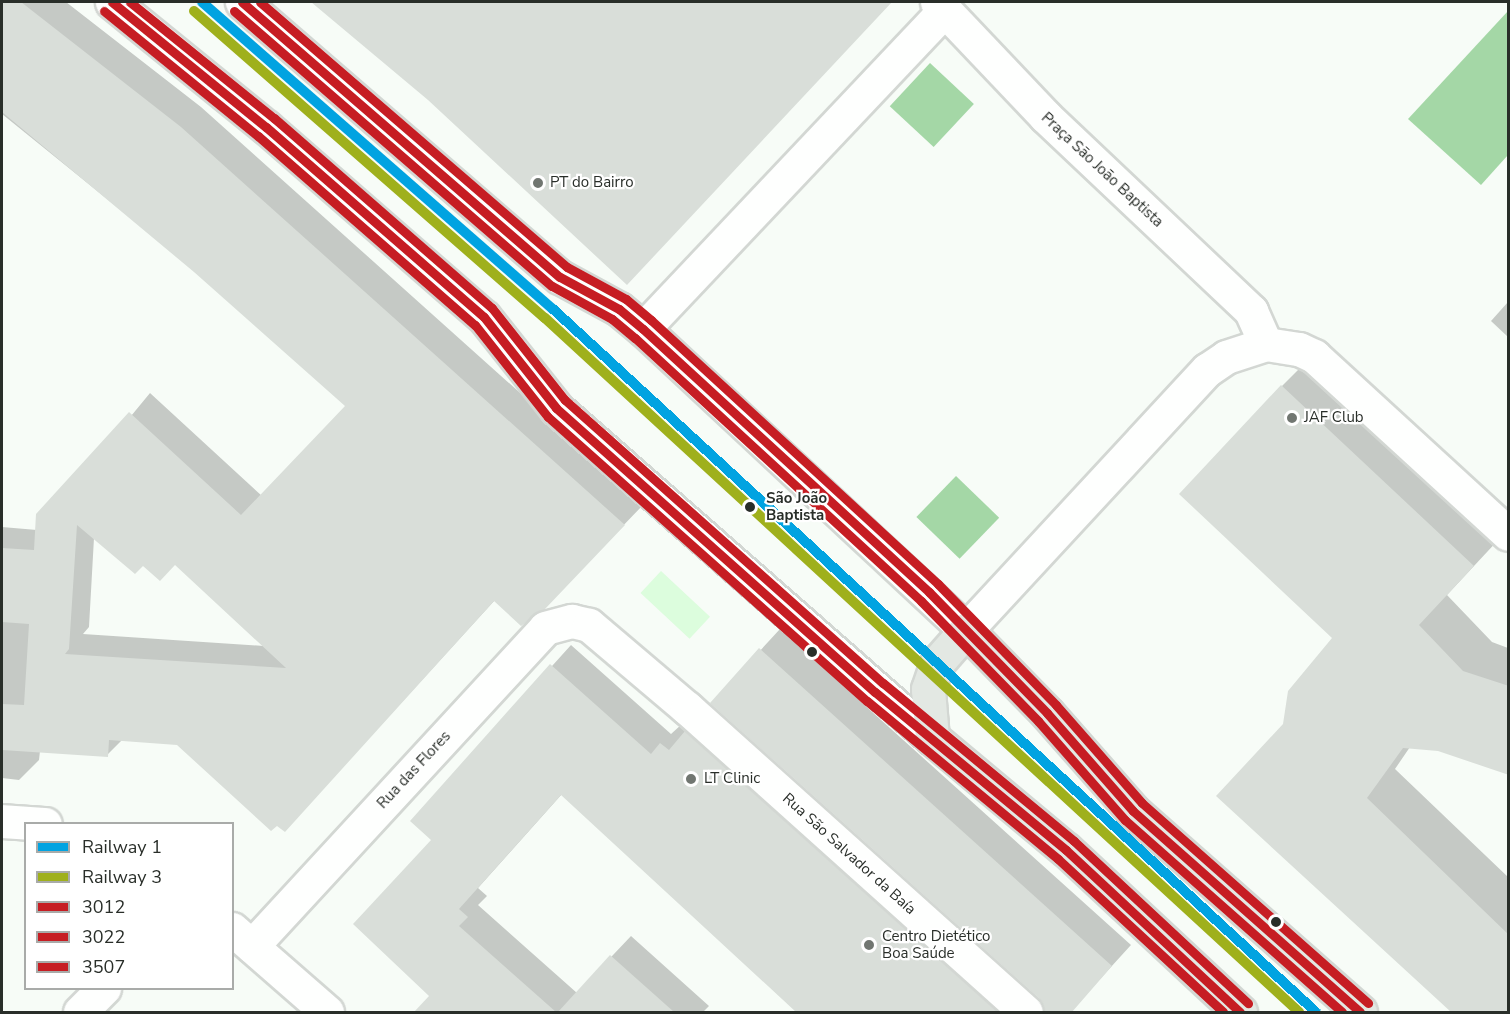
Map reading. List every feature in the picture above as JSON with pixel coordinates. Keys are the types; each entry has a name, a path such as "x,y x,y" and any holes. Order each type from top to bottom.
{"main road":[{"path":"1240,1012 1066,850 932,738 928,689 937,663 966,630 1047,713 1133,811 1360,1012"}],"street":[{"path":"112,2 266,127 483,317 555,408 932,738"},
{"path":"242,2 560,277 619,309 643,329 966,630 1207,370 1226,357 1266,344 1299,349 1314,356 1509,534"},
{"name":"Praça São João Baptista","path":"643,329 940,6 1045,116 1251,311 1266,344"},
{"name":"Rua das Flores","path":"242,938 545,628 562,622 589,625"},
{"name":"Rua São Salvador da Baía","path":"589,625 1026,1012"},
{"path":"2,820 24,822"},
{"path":"242,938 327,1012"},
{"path":"80,1012 102,990"}],"shaded area":[{"path":"1508,11 1508,155 1481,185 1408,119"},
{"path":"930,63 974,104 934,147 890,106"},
{"path":"956,476 999,518 960,559 916,517"},
{"path":"661,571 710,617 690,639 641,593"}],"building":[{"path":"2,2 21,2 181,127 625,525 545,609 521,626 494,601 285,832 277,826 271,831 177,745 109,740 108,757 2,750 2,704 24,705 29,624 2,622 2,548 34,550 36,514 129,412 241,515 345,406 194,272 2,112","holes":["77,525 135,574 143,566 160,581 175,565 286,668 65,654 69,649"]},
{"path":"311,2 892,2 627,285 428,100"},
{"path":"1281,385 1474,566 1419,625 1463,671 1509,686 1509,775 1438,751 1403,748 1367,798 1509,935 1509,1012 1451,1012 1216,796 1283,724 1288,691 1332,638 1179,494"},
{"path":"759,648 1112,966 1072,1012 1044,1012 1039,998 710,703"},
{"path":"550,664 651,754 660,743 669,750 685,731 998,1012 796,1012 561,795 459,909 468,917 459,926 556,1012 414,1012 429,996 353,924 431,840 410,821"},
{"path":"610,955 674,1012 558,1012"}],"rail line":[{"name":"1","path":"202,2 553,309 1316,1012"},
{"name":"3","path":"194,11 545,318 1299,1012"}],"transit line":[{"name":"3012","path":"112,2 266,127 484,317 556,408 875,692 1066,850 1240,1012"},
{"name":"3507","path":"130,2 274,118 492,308 565,400 883,683 1074,841 1248,1003"},
{"name":"3012","path":"242,2 560,277 619,309 643,329 929,592 1047,713 1133,811 1360,1012"},
{"name":"3507","path":"260,2 567,267 626,299 651,320 938,584 1056,705 1142,803 1368,1003"},
{"name":"3022","path":"104,11 258,136 475,325 548,417 867,701 1058,859 1223,1012"},
{"name":"3022","path":"234,11 552,286 612,319 635,338 921,601 1038,721 1125,820 1342,1012"}],"place":[{"name":"PT do Bairro","path":"538,183"},
{"name":"JAF Club","path":"1292,418"},
{"name":"São João Baptista","path":"750,507"},
{"name":"LT Clinic","path":"691,779"},
{"name":"Centro Dietético Boa Saúde","path":"869,945"}]}
